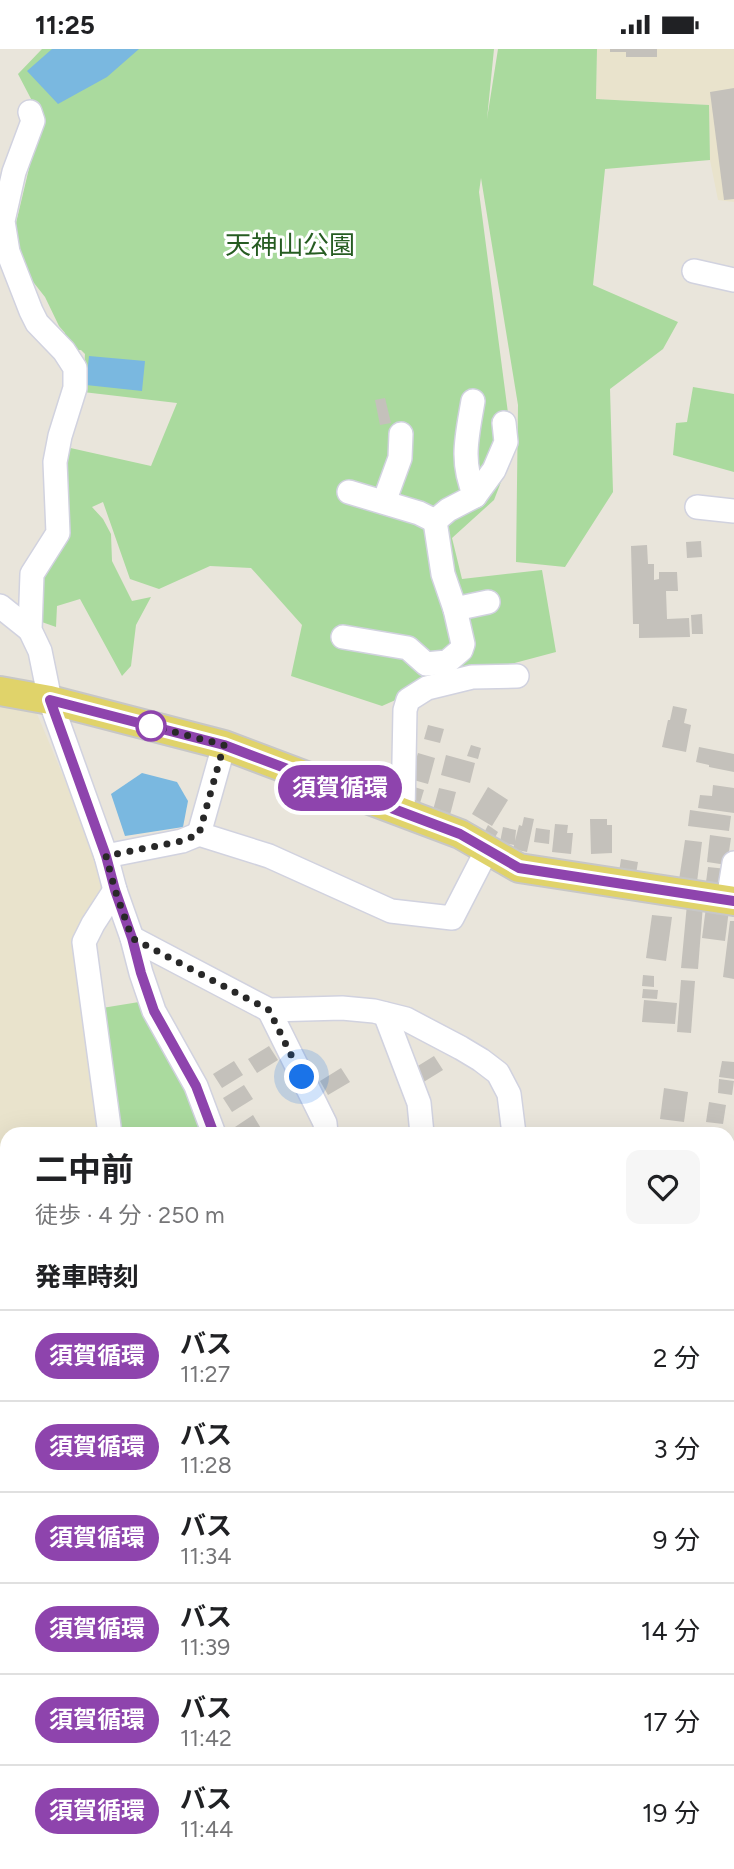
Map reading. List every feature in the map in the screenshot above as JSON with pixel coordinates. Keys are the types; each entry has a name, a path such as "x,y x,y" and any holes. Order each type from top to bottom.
{"main road":[{"path":"0,691 50,700 224,745 460,834 519,868 731,900"}],"street":[{"path":"30,112 33,121 14,172 4,221 8,252 37,323 64,351 75,368 75,388 60,436 55,463 58,533 32,574 30,630"},
{"path":"694,271 734,280"},
{"path":"473,401 465,453 468,481 475,496"},
{"path":"435,521 448,510 475,496 494,470 506,442 504,423"},
{"path":"384,502 400,458 401,434"},
{"path":"349,492 419,513 435,521"},
{"path":"697,507 734,511"},
{"path":"343,637 408,648 426,664 447,662 461,650 463,643 443,574 435,521"},
{"path":"455,609 488,602"},
{"path":"0,605 30,630 40,651 50,700 106,856 154,1011 196,1086 211,1127"},
{"path":"461,650 468,658 472,677"},
{"path":"403,812 405,710 408,700 427,688 472,677 517,676"},
{"path":"199,834 224,745"},
{"path":"106,856 182,841 199,834 269,856 391,911 452,918 487,850"},
{"path":"731,900 734,863"},
{"path":"109,1127 84,942 115,890"},
{"path":"132,938 269,1010 342,1008 406,1019 481,1060 498,1073 509,1094 513,1127"},
{"path":"269,1010 325,1127"},
{"path":"385,1014 419,1103 421,1127"}],"shaded area":[{"path":"597,49 734,49 734,202 718,200 710,160 709,105 596,99"},
{"path":"0,705 35,709 104,873 102,892 75,935 102,1127 0,1127"}],"green space":[{"name":"天神山公園","path":"42,49 494,49 487,119 498,49 597,49 596,99 709,105 710,160 605,169 593,285 678,322 663,349 610,389 613,492 565,567 516,562 518,405 481,178 479,192 513,451 494,500 452,538 462,579 542,570 556,652 427,686 382,706 291,676 302,625 251,568 210,566 159,589 130,579 103,502 92,507 111,534 112,561 132,601 151,597 136,625 131,666 122,676 80,599 57,606 56,627 39,621 36,589 65,501 68,500 66,447 151,466 177,403 83,392 85,354 81,350 73,350 66,342 65,333 45,297 23,269 12,240 41,118 18,74"},
{"path":"693,387 734,394 734,472 673,455 676,423 687,422"},
{"path":"139,1002 204,1127 117,1127 96,1009"}],"water":[{"path":"52,49 139,49 107,77 58,104 27,71"},
{"path":"89,356 145,361 142,391 86,385"},
{"path":"142,773 177,782 188,801 183,827 125,836 111,794"}],"building":[{"path":"610,49 657,49 657,57 626,57 626,52 610,52"},
{"path":"734,88 734,199 724,200 710,92"},
{"path":"385,398 391,423 380,425 375,400"},
{"path":"701,541 702,557 687,558 686,542"},
{"path":"647,545 648,564 654,564 654,580 659,579 659,572 677,572 678,591 666,591 667,619 689,618 690,637 639,638 639,624 633,624 631,546"},
{"path":"702,614 703,634 692,634 691,615"},
{"path":"673,706 687,709 684,723 691,725 686,752 662,747"},
{"path":"428,725 444,729 440,743 424,739"},
{"path":"471,745 481,748 478,759 467,756"},
{"path":"699,747 734,754 734,772 696,762"},
{"path":"418,753 435,758 428,784 410,779"},
{"path":"446,755 475,763 470,783 441,775"},
{"path":"408,785 424,790 420,803 404,798"},
{"path":"713,785 734,788 734,813 698,808 700,795 712,796"},
{"path":"488,787 508,800 492,826 472,814"},
{"path":"439,788 456,792 450,815 433,810"},
{"path":"690,810 731,816 729,831 688,826"},
{"path":"524,817 534,819 527,852 500,842 503,827 516,830 515,841"},
{"path":"590,819 607,819 607,825 612,825 612,853 591,854"},
{"path":"555,824 568,825 567,833 573,833 571,854 552,852"},
{"path":"488,825 498,832 493,841 483,835"},
{"path":"536,828 550,830 549,844 534,842"},
{"path":"710,835 731,838 727,865 707,862"},
{"path":"685,840 702,842 697,882 679,880"},
{"path":"621,859 638,862 636,874 619,872"},
{"path":"708,867 727,869 725,885 706,882"},
{"path":"687,904 703,905 698,969 681,968"},
{"path":"706,907 729,910 725,941 702,938"},
{"path":"652,915 672,917 666,961 646,958"},
{"path":"730,921 734,921 734,979 723,977"},
{"path":"643,975 654,976 654,987 642,986"},
{"path":"681,980 695,981 691,1033 677,1032"},
{"path":"643,989 658,990 657,999 642,998"},
{"path":"644,1000 677,1003 675,1024 642,1022"},
{"path":"269,1046 278,1060 257,1073 248,1059"},
{"path":"434,1056 443,1070 422,1083 413,1069"},
{"path":"234,1061 243,1075 222,1088 213,1074"},
{"path":"722,1061 734,1062 734,1079 719,1077"},
{"path":"341,1068 350,1082 328,1095 320,1081"},
{"path":"719,1079 734,1081 732,1095 718,1093"},
{"path":"244,1085 253,1099 232,1112 223,1098"},
{"path":"664,1088 688,1092 684,1122 660,1119"},
{"path":"709,1102 726,1105 723,1124 706,1122"},
{"path":"253,1115 260,1127 235,1127"}],"bus line":[{"name":"須賀循環","path":"211,1127 196,1086 154,1011 106,856 50,700 224,745 460,834 519,868 734,901"}],"route":[{"path":"151,726 224,745 199,834 182,841 106,856 132,938 269,1010 302,1077"}]}
